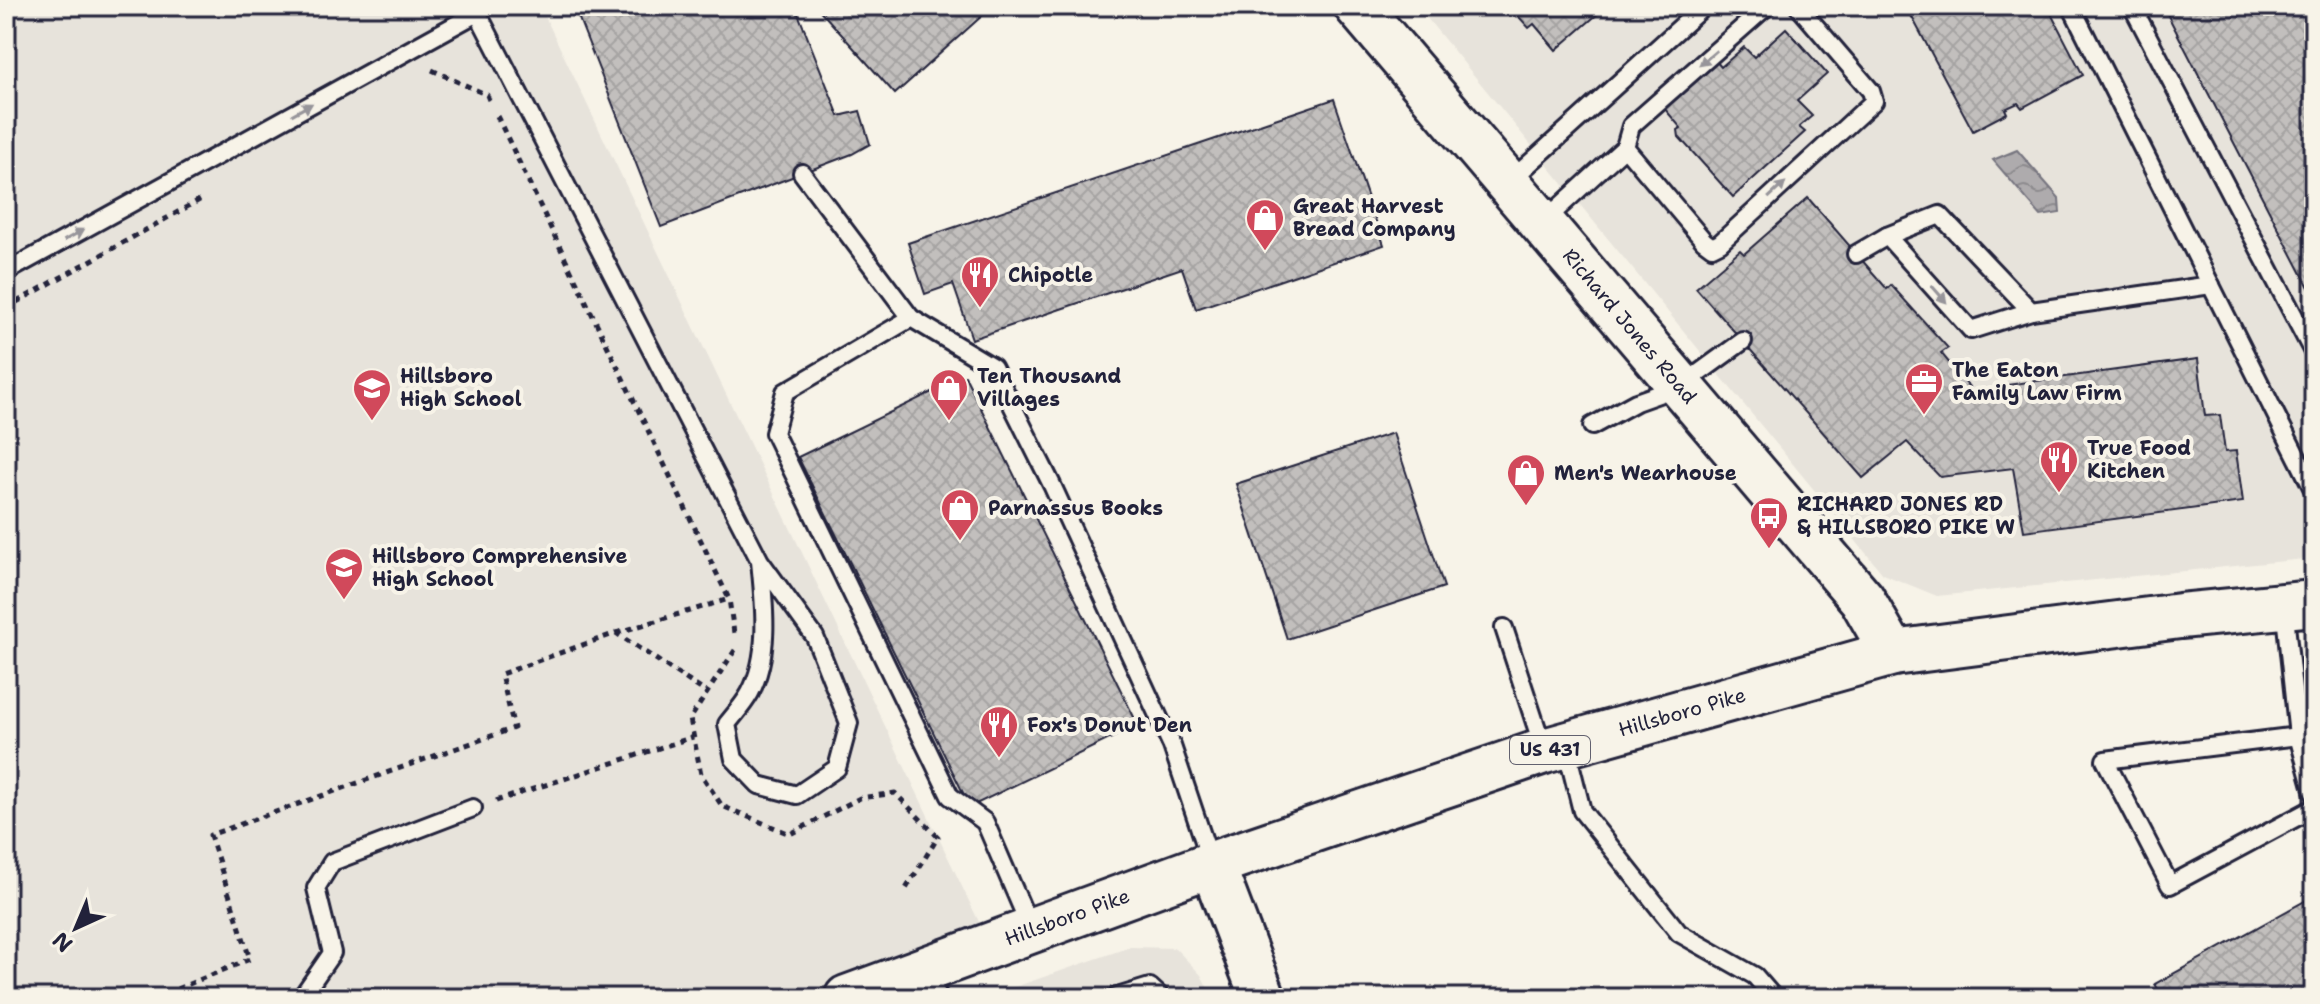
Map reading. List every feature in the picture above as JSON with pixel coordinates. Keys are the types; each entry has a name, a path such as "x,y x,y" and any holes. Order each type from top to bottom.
{"main road":[{"name":"Richard Jones Road","path":"1357,6 1858,594 1893,653"},
{"name":"Hillsboro Pike","path":"847,998 931,984 1031,930 1212,864 1555,748 1893,653 2299,604"},
{"path":"1212,864 1263,998"}],"lane":[{"path":"1508,182 1704,6"},
{"path":"1541,223 1625,147 1631,126 1767,6"},
{"path":"1625,147 1704,241 1712,247 1720,243 1874,101 1871,91 1798,6"},
{"path":"2071,6 2314,491"},
{"path":"2132,6 2314,354"},
{"path":"6,272 475,9 760,561 815,637 849,723 837,768 797,795 759,785 742,768 734,759 727,724 750,692 761,660 764,607 760,561"},
{"path":"802,173 911,318 993,367 1052,485 1172,746 1212,864"},
{"path":"1856,254 1887,236 1940,215 2031,311"},
{"path":"1887,236 1971,330 2031,311 2211,285"},
{"path":"911,318 785,392 774,433 950,796 985,822 1031,930"},
{"path":"1592,426 1636,402 1681,386 1743,341"},
{"path":"2299,604 2306,734 2314,793"},
{"path":"1504,628 1582,811 1679,933 1755,976 1774,998"},
{"path":"2306,734 2105,760 2170,885 2314,808"},
{"path":"301,998 332,953 316,888 332,862 473,808"},
{"path":"1114,998 1150,987 1162,998"}],"path":[{"path":"420,77 433,69 487,95 729,599 735,635"},
{"path":"6,308 213,193"},
{"path":"155,998 250,959 210,835 514,728 501,674 616,633 729,599"},
{"path":"616,633 707,693"},
{"path":"737,647 690,719 701,774 722,806 790,834 860,798 895,793 938,837 904,892"},
{"path":"473,808 693,737"}],"shaded area":[{"name":"Hillsboro High School","path":"6,6 540,6 990,945 847,998 6,998"},
{"path":"1417,6 2314,6 2314,558 1937,596 1883,574"},
{"path":"1130,947 1175,948 1201,975 1213,998 983,998"}],"water":[{"path":"2017,150 2059,198 2060,213 2041,216 1993,160"}],"building":[{"path":"574,6 795,6 839,116 860,111 870,144 852,154 661,227"},
{"path":"816,6 993,6 895,94"},
{"path":"1509,6 1607,6 1556,50 1534,24 1529,28"},
{"path":"1906,6 2047,6 2083,75 2022,108 2018,103 2005,109 2007,113 1973,131"},
{"path":"2163,6 2314,6 2314,297"},
{"path":"1786,28 1827,74 1797,101 1812,116 1799,127 1805,132 1733,197 1679,137 1678,130 1681,128 1664,108 1716,61 1721,67 1744,47 1754,57"},
{"path":"1334,99 1384,245 1196,309 1182,268 972,339 953,284 925,294 908,243"},
{"path":"1808,198 1887,289 1891,285 1948,348 1941,353 1970,388 1966,393 1972,397 1999,394 1999,386 2198,359 2205,416 2220,415 2225,452 2236,451 2243,502 2024,531 2013,468 1940,477 1907,442 1863,478 1696,288 1740,250 1744,254"},
{"path":"965,376 1138,725 970,807 798,457"},
{"path":"1393,433 1444,587 1287,639 1236,484"},
{"path":"2314,896 2314,998 2163,998 2155,984"}],"place":[{"name":"Great Harvest Bread Company","path":"1265,252"},
{"name":"Chipotle","path":"980,309"},
{"name":"The Eaton Family Law Firm","path":"1924,416"},
{"name":"Hillsboro High School","path":"372,422"},
{"name":"Ten Thousand Villages","path":"949,422"},
{"name":"True Food Kitchen","path":"2059,494"},
{"name":"Men's Wearhouse","path":"1526,507"},
{"name":"Parnassus Books","path":"960,542"},
{"name":"RICHARD JONES RD & HILLSBORO PIKE W","path":"1769,550"},
{"name":"Hillsboro Comprehensive High School","path":"344,601"},
{"name":"Fox's Donut Den","path":"999,759"}]}
